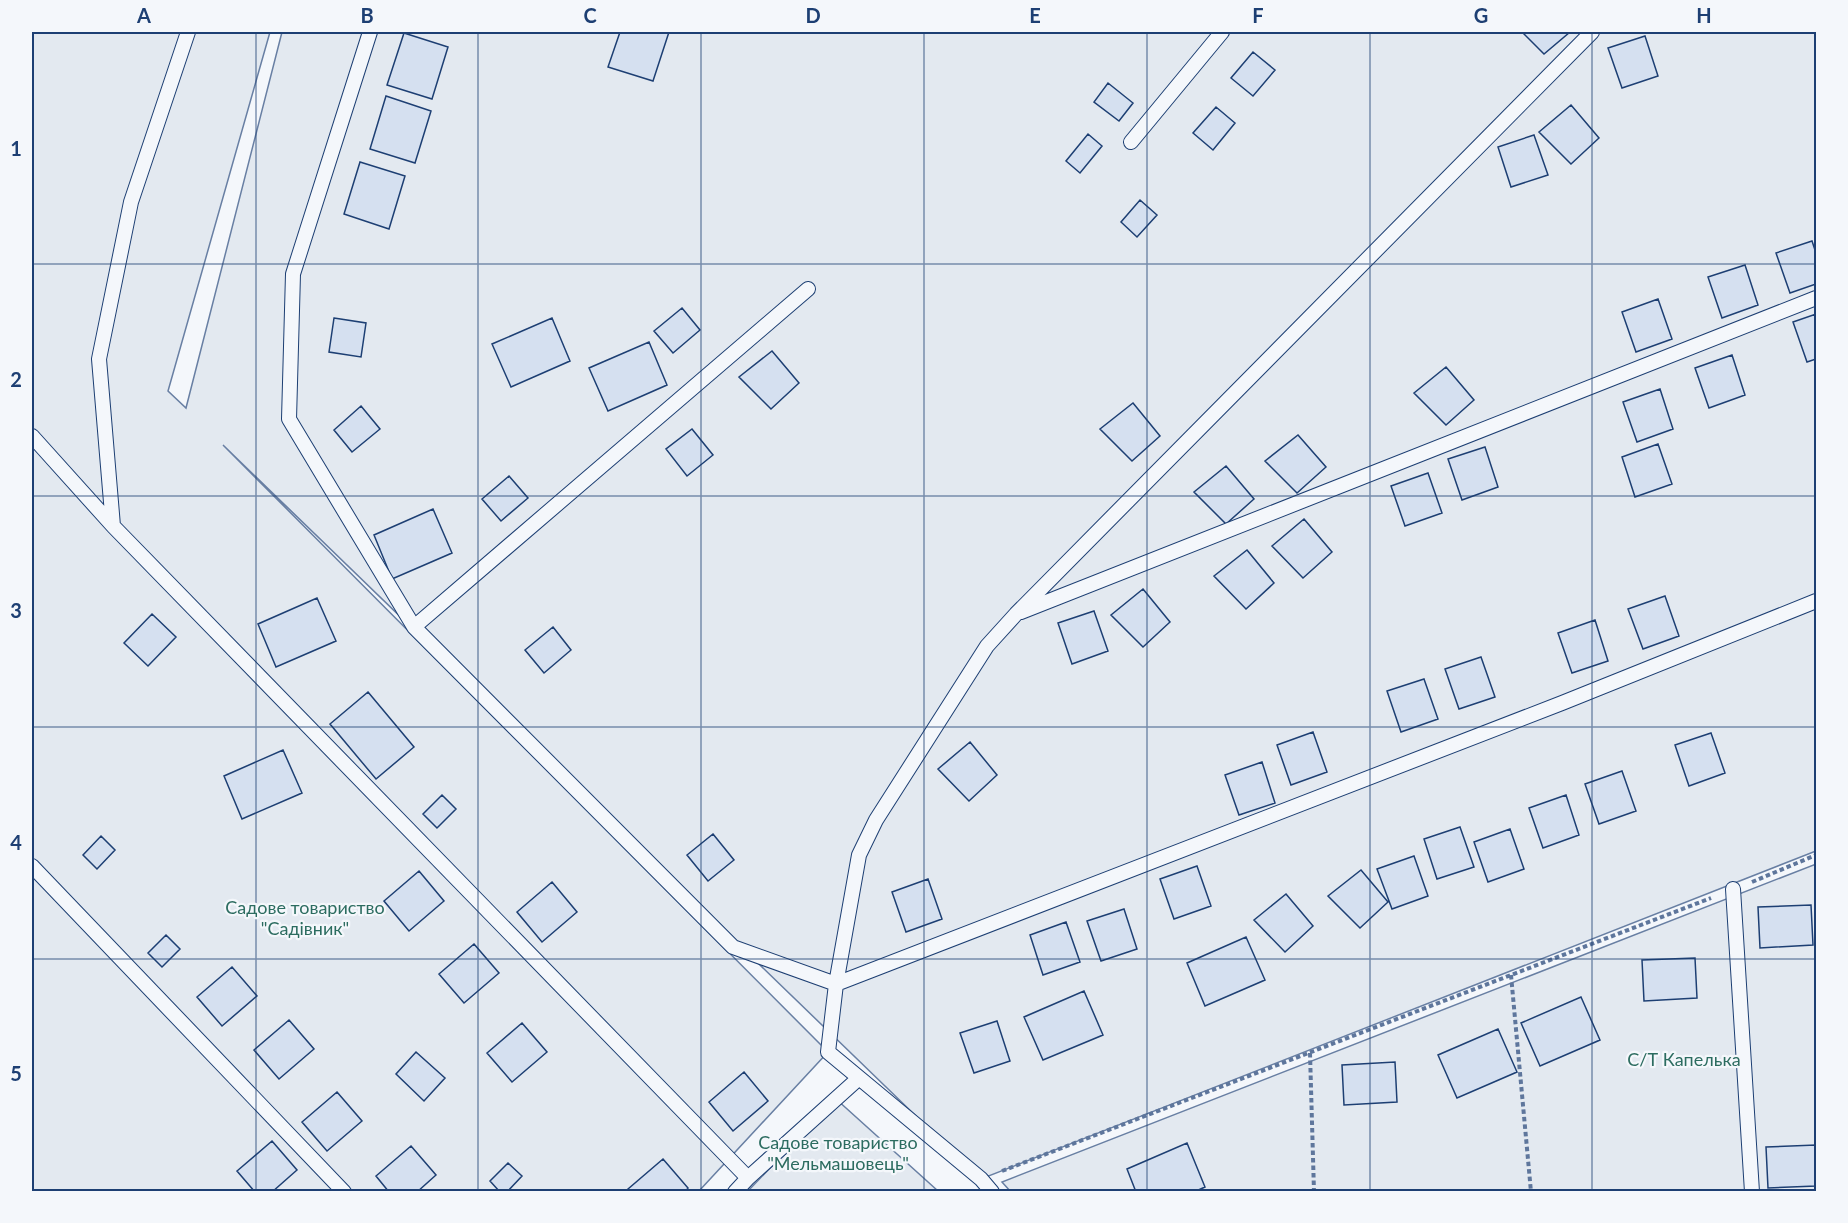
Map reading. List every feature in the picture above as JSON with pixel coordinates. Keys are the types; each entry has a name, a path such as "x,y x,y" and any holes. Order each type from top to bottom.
{"lane":[{"path":"113,526 99,359 131,202 188,32"},
{"path":"370,32 293,274 289,419 414,627 733,947 836,984 1551,707 1816,601"},
{"path":"1131,142 1222,32"},
{"path":"992,1191 981,1179 828,1052 836,984 859,855 876,820 987,646 1016,614 1592,32"},
{"path":"414,627 808,289"},
{"path":"1016,614 1816,298"},
{"path":"32,436 113,526 747,1178"},
{"path":"32,866 344,1191"},
{"path":"1733,890 1752,1191"},
{"path":"735,1191 859,1078"}],"path":[{"path":"981,1179 1733,890 1816,855"},
{"path":"1511,975 1532,1191"},
{"path":"1310,1053 1314,1191"}],"green space":[{"name":"Садове товариство \"Садівник\"","path":"32,32 270,32 168,391 186,408 282,32 1816,32 1816,851 981,1179 223,445 828,1052 699,1191 32,1191"},
{"name":"С/Т Капелька","path":"1816,864 1816,1191 1011,1192 1002,1182"},
{"name":"Садове товариство \"Мельмашовець\"","path":"836,1099 938,1191 747,1192"}],"building":[{"path":"620,32 669,32 653,81 608,67"},
{"path":"1522,32 1570,32 1544,54"},
{"path":"404,33 448,47 432,99 387,85"},
{"path":"1645,36 1658,76 1622,88 1608,48"},
{"path":"1253,52 1275,70 1253,96 1231,78"},
{"path":"1108,83 1133,103 1119,121 1094,102"},
{"path":"386,96 431,111 415,163 370,149"},
{"path":"1571,105 1599,138 1571,164 1539,132"},
{"path":"1216,107 1235,123 1213,150 1193,133"},
{"path":"1088,134 1102,146 1080,173 1066,161"},
{"path":"1534,135 1548,175 1511,187 1498,147"},
{"path":"360,162 405,176 389,229 344,214"},
{"path":"1140,200 1157,215 1137,237 1121,222"},
{"path":"1812,241 1816,253 1816,284 1790,293 1776,253"},
{"path":"1745,265 1758,305 1722,318 1708,277"},
{"path":"1658,299 1672,339 1636,352 1622,312"},
{"path":"682,308 700,330 673,353 654,331"},
{"path":"1816,314 1816,359 1807,362 1793,322"},
{"path":"334,318 366,323 361,357 329,352"},
{"path":"552,318 570,361 511,387 492,344"},
{"path":"649,342 667,385 608,411 589,368"},
{"path":"772,351 799,383 771,409 739,377"},
{"path":"1732,355 1745,395 1709,408 1695,368"},
{"path":"1446,367 1474,400 1446,425 1414,393"},
{"path":"1660,389 1673,429 1637,442 1623,402"},
{"path":"1133,403 1160,436 1132,461 1100,429"},
{"path":"361,406 380,429 352,452 334,430"},
{"path":"692,429 713,455 687,476 666,449"},
{"path":"1298,435 1326,467 1297,493 1265,461"},
{"path":"1658,444 1672,484 1635,497 1622,457"},
{"path":"1485,447 1498,487 1462,500 1448,459"},
{"path":"1226,466 1254,499 1226,524 1194,492"},
{"path":"1428,473 1442,513 1405,526 1391,486"},
{"path":"509,476 528,498 501,521 482,499"},
{"path":"433,509 452,553 392,579 374,535"},
{"path":"1304,519 1332,552 1303,578 1272,546"},
{"path":"1247,550 1274,583 1246,609 1214,576"},
{"path":"1143,589 1170,622 1143,647 1111,615"},
{"path":"1665,596 1679,636 1643,649 1628,609"},
{"path":"317,598 336,641 276,667 258,624"},
{"path":"1094,611 1108,651 1072,664 1058,623"},
{"path":"152,614 176,637 148,666 124,643"},
{"path":"1595,620 1608,661 1572,673 1558,633"},
{"path":"553,627 571,650 544,673 525,650"},
{"path":"1481,657 1495,697 1459,709 1445,669"},
{"path":"1424,679 1438,719 1401,732 1387,691"},
{"path":"368,692 414,747 376,779 330,724"},
{"path":"1313,732 1327,772 1291,785 1277,745"},
{"path":"1711,733 1725,773 1689,786 1675,745"},
{"path":"970,742 997,775 969,801 938,769"},
{"path":"283,750 302,793 242,819 224,776"},
{"path":"1262,762 1275,803 1239,815 1225,775"},
{"path":"1622,771 1636,811 1599,824 1585,784"},
{"path":"442,795 456,809 437,828 423,814"},
{"path":"1566,795 1579,835 1543,848 1529,808"},
{"path":"1460,827 1474,867 1437,879 1424,839"},
{"path":"1510,829 1524,869 1488,882 1474,842"},
{"path":"713,834 734,860 708,881 687,855"},
{"path":"101,836 115,850 97,869 83,855"},
{"path":"1414,856 1428,896 1392,909 1377,869"},
{"path":"1197,866 1211,906 1174,919 1160,879"},
{"path":"1361,870 1388,902 1360,928 1328,896"},
{"path":"419,871 444,901 409,931 384,901"},
{"path":"928,879 942,919 906,932 892,892"},
{"path":"552,882 577,912 542,942 517,912"},
{"path":"1286,894 1313,926 1285,952 1254,920"},
{"path":"1811,905 1813,945 1760,948 1758,907"},
{"path":"1124,909 1137,949 1101,961 1087,921"},
{"path":"1066,922 1080,962 1043,975 1030,935"},
{"path":"166,935 180,949 162,967 148,953"},
{"path":"1246,937 1265,980 1205,1006 1187,963"},
{"path":"474,944 499,973 464,1003 439,974"},
{"path":"1695,958 1697,998 1644,1001 1642,960"},
{"path":"232,967 257,996 222,1026 197,997"},
{"path":"1084,991 1103,1035 1043,1060 1024,1017"},
{"path":"1581,997 1600,1040 1540,1066 1521,1023"},
{"path":"289,1020 314,1049 279,1079 254,1050"},
{"path":"997,1021 1010,1061 974,1073 960,1033"},
{"path":"522,1023 547,1052 512,1082 487,1053"},
{"path":"1498,1029 1517,1072 1457,1098 1438,1055"},
{"path":"416,1052 445,1078 424,1101 396,1074"},
{"path":"1395,1062 1397,1102 1344,1105 1342,1065"},
{"path":"744,1072 768,1101 733,1131 709,1102"},
{"path":"337,1092 362,1121 327,1151 302,1122"},
{"path":"272,1141 297,1170 272,1192 255,1192 237,1171"},
{"path":"1187,1143 1205,1187 1194,1192 1136,1192 1127,1169"},
{"path":"1816,1145 1816,1186 1768,1188 1766,1147"},
{"path":"411,1146 436,1175 417,1192 389,1192 376,1176"},
{"path":"663,1159 688,1188 685,1192 631,1192 628,1189"},
{"path":"508,1163 522,1176 507,1192 500,1192 490,1181"}]}
